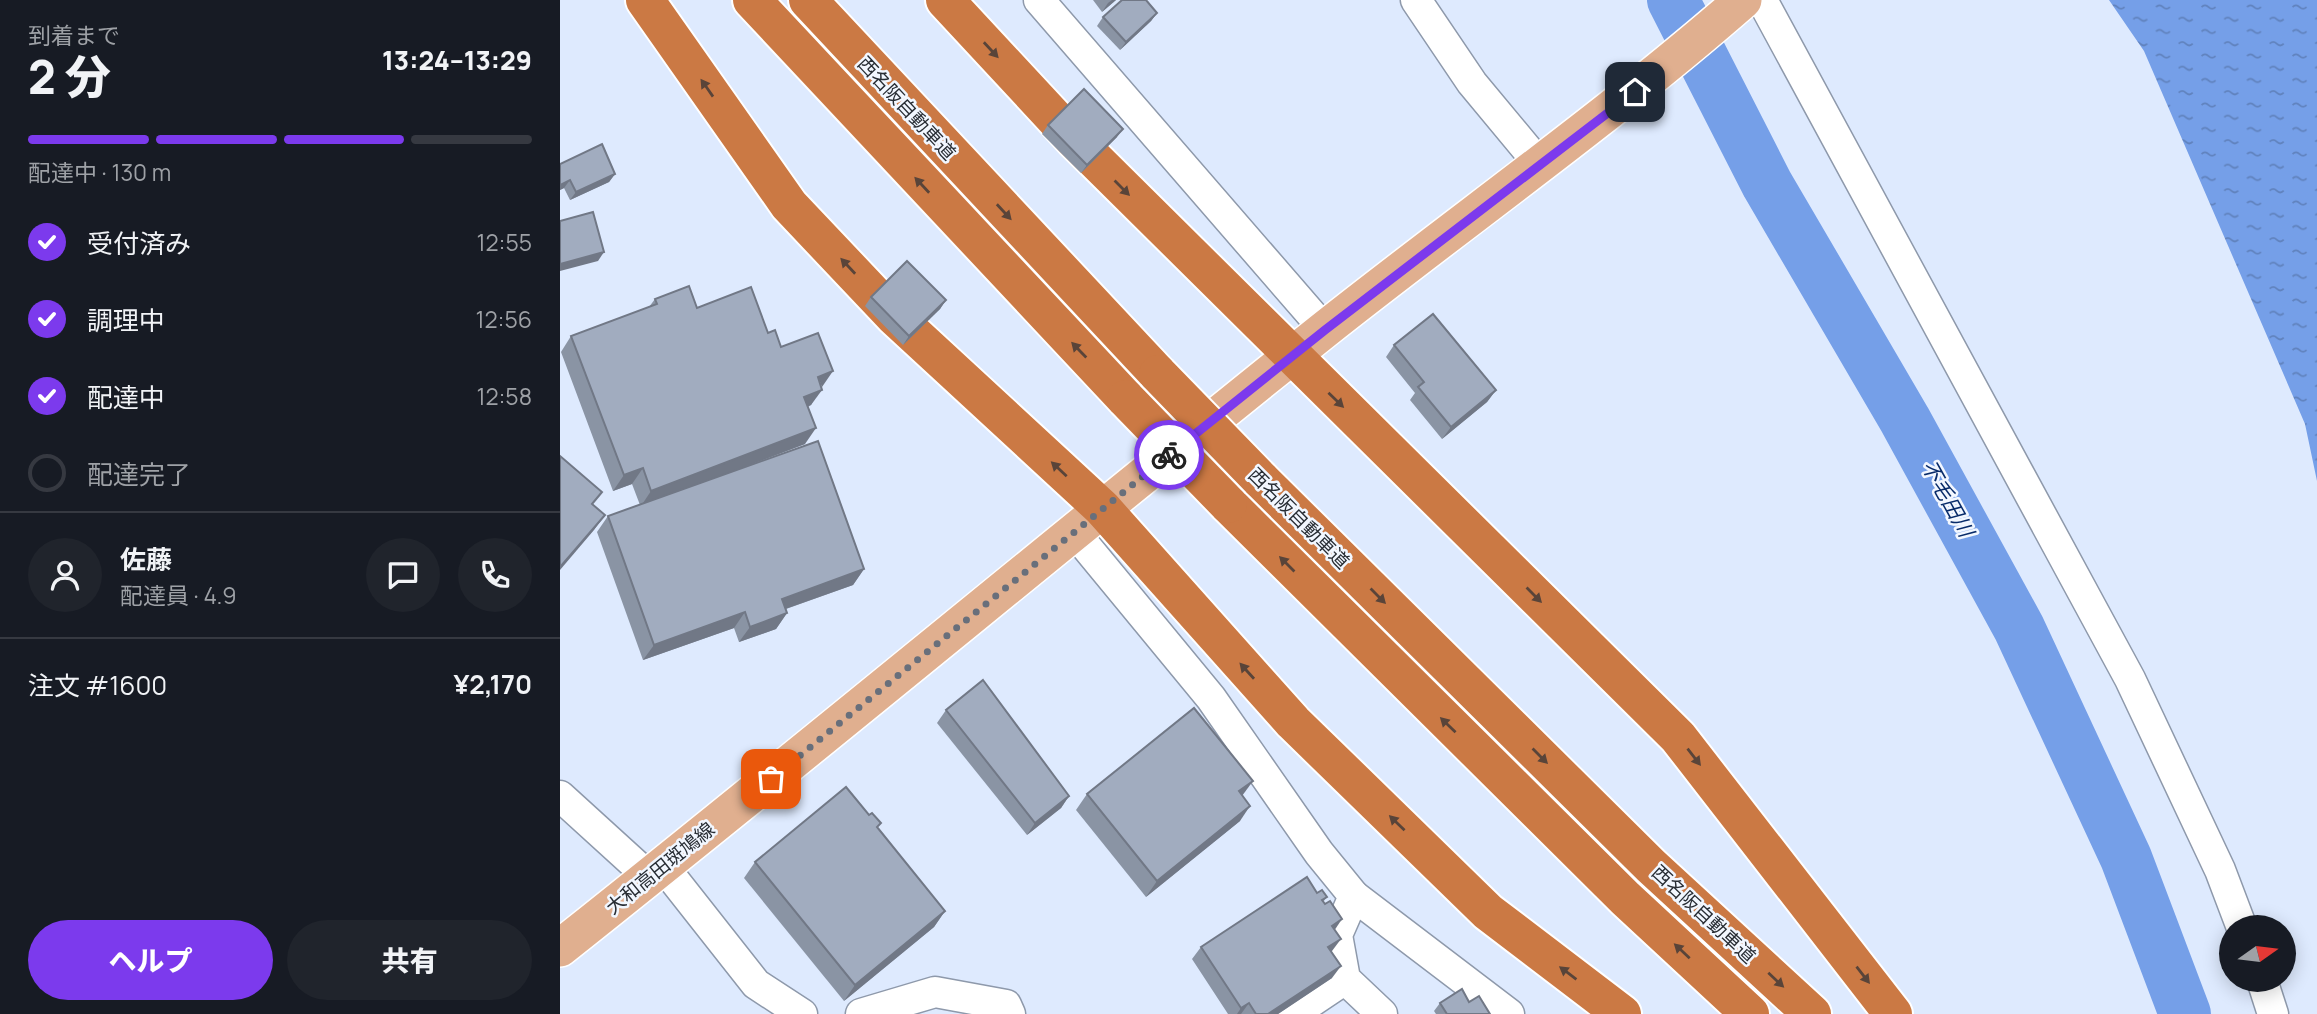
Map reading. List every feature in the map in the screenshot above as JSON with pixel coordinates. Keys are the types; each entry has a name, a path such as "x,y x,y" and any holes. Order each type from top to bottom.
{"highway":[{"path":"645,0 789,205 1089,520 1488,912 1622,1014"},
{"path":"752,0 1228,504 1625,898 1750,1014"},
{"name":"西名阪自動車道","path":"808,0 1259,479 1651,866 1812,1014"},
{"path":"945,0 1074,139 1678,737 1893,1014"}],"main road":[{"name":"大和高田斑鳩線","path":"560,948 1325,330 1541,166 1654,77 1736,7"}],"street":[{"path":"1039,0 1325,330"},
{"path":"1416,0 1472,83 1541,166"},
{"path":"1762,0 2130,679 2220,870 2237,915"},
{"path":"1089,520 1319,853 1354,896 1509,1014"},
{"path":"560,796 656,872 756,984 802,1014"},
{"path":"1354,896 1337,935 1345,979 1382,1014"},
{"path":"1293,1014 1345,979"},
{"path":"861,1014 935,992 1006,1005 1010,1014"},
{"path":"2266,992 2273,1014"}],"water":[{"path":"2109,0 2317,0 2317,481 2305,424 2144,51"}],"building":[{"path":"1122,0 1146,0 1157,13 1126,42 1103,17"},
{"path":"1084,89 1123,129 1087,165 1048,125"},
{"path":"602,144 615,174 576,192 570,180 560,185 560,164"},
{"path":"593,212 604,252 560,264 560,221"},
{"path":"907,261 946,300 909,336 871,297"},
{"path":"689,286 697,308 751,287 768,333 775,330 781,347 818,333 833,371 818,377 822,390 804,397 816,428 651,491 643,468 624,475 571,336 657,304 655,299"},
{"path":"1433,314 1496,390 1451,427 1418,387 1424,382 1394,345"},
{"path":"818,441 864,569 782,599 787,613 750,627 745,612 654,645 608,516"},
{"path":"560,456 602,492 592,504 605,515 560,567"},
{"path":"983,680 1069,796 1035,823 946,710"},
{"path":"1194,708 1253,781 1239,791 1250,806 1157,881 1087,794"},
{"path":"846,787 869,815 872,813 881,823 877,827 945,911 855,985 755,862"},
{"path":"1307,877 1317,893 1322,890 1327,897 1322,900 1325,904 1330,901 1342,919 1332,926 1341,939 1328,947 1341,966 1268,1014 1256,1014 1249,1003 1241,1008 1201,947"},
{"path":"1462,989 1469,1002 1479,996 1490,1014 1447,1014 1440,1003"}],"waterway":[{"name":"不毛田川","path":"1673,0 1767,184 1905,420 2019,628 2126,858 2185,1014"}],"way so far":[{"path":"771,779 1169,455"}],"route":[{"path":"1169,455 1325,330 1635,92"}]}
